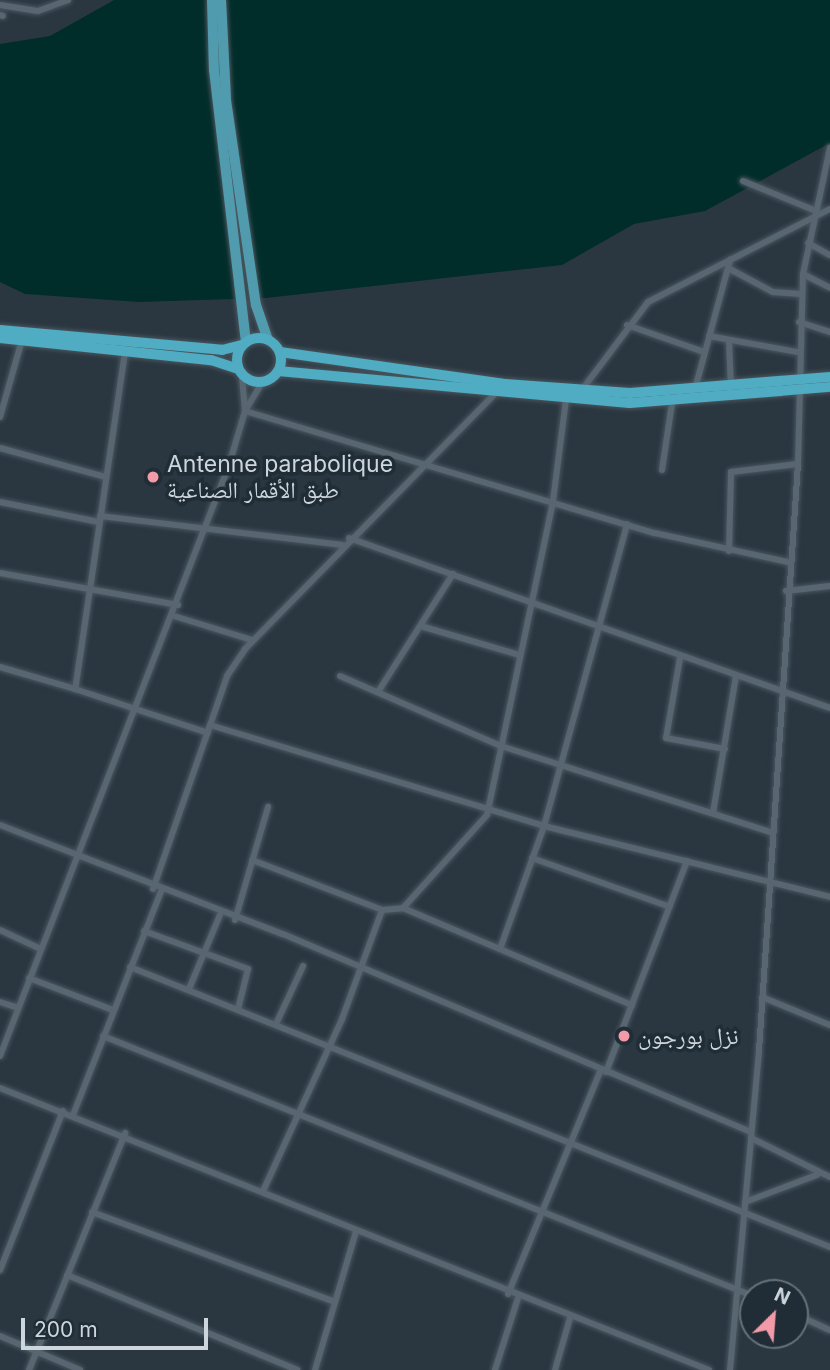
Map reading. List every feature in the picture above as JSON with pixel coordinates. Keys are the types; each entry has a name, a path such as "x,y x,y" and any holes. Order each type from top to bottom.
{"highway":[{"path":"0,330 222,350 268,340 280,352 581,391 695,392 830,387"},
{"path":"0,338 125,352 240,372 263,382 278,371 566,400 672,403 796,388 830,377"},
{"path":"240,372 244,344"},
{"path":"278,371 280,352"}],"main road":[{"path":"212,0 244,344"},
{"path":"221,0 226,100 256,305 268,340"}],"street":[{"path":"0,5 38,11 68,0"},
{"path":"741,1279 762,997 788,562 798,464 796,388 801,294 808,243 830,148"},
{"path":"743,181 816,214"},
{"path":"581,391 627,325 648,302 830,209"},
{"path":"808,243 830,255"},
{"path":"695,392 730,260"},
{"path":"728,268 773,292 801,294"},
{"path":"803,274 830,288"},
{"path":"799,322 830,332"},
{"path":"627,325 704,352"},
{"path":"709,336 797,352"},
{"path":"0,417 22,340"},
{"path":"729,341 732,390"},
{"path":"75,689 125,352"},
{"path":"240,372 245,411"},
{"path":"0,1056 29,978 139,712 245,411 263,382"},
{"path":"74,1115 144,930 227,676 252,640 342,545 497,392"},
{"path":"403,908 488,809 553,500 566,400"},
{"path":"662,470 672,403"},
{"path":"245,411 627,524 729,551 788,562"},
{"path":"0,448 106,477"},
{"path":"729,551 734,469 798,464"},
{"path":"0,502 100,519 206,528 342,545"},
{"path":"500,949 544,825 627,524"},
{"path":"349,538 532,602 680,658 830,708"},
{"path":"0,573 178,605"},
{"path":"378,692 403,647 424,627 453,574"},
{"path":"786,591 830,586"},
{"path":"174,616 252,640"},
{"path":"424,627 520,655"},
{"path":"680,658 666,738 725,749"},
{"path":"0,667 75,689 139,712 209,729 544,825 830,897"},
{"path":"340,676 501,746 771,832"},
{"path":"713,813 736,676"},
{"path":"235,919 268,807"},
{"path":"0,825 604,1070 751,1135 817,1175 830,1177"},
{"path":"532,858 670,907"},
{"path":"252,860 382,910 403,908 632,1005"},
{"path":"508,1294 632,1005 687,862"},
{"path":"263,1191 330,1046 382,910"},
{"path":"189,989 220,915"},
{"path":"0,930 41,949"},
{"path":"144,930 248,969 238,1009"},
{"path":"276,1024 303,966"},
{"path":"130,967 574,1142 830,1247"},
{"path":"29,978 113,1010"},
{"path":"762,997 830,1025"},
{"path":"0,1002 18,1009"},
{"path":"103,1036 739,1290"},
{"path":"0,1088 125,1133 508,1294 709,1370"},
{"path":"0,1270 62,1111"},
{"path":"29,1370 125,1133"},
{"path":"746,1202 817,1175"},
{"path":"93,1212 335,1302"},
{"path":"315,1370 356,1231"},
{"path":"67,1275 297,1370"},
{"path":"495,1370 518,1298"},
{"path":"730,1370 739,1298"},
{"path":"555,1370 570,1318"},
{"path":"809,1320 830,1330"},
{"path":"0,1336 80,1370"}],"shaded area":[{"path":"114,0 830,0 830,143 705,211 634,224 562,265 266,298 139,302 25,294 0,282 0,44 50,36"}],"place":[{"name":"Antenne parabolique طبق الأقمار الصناعية","path":"153,477"},
{"name":"نزل بورجون","path":"624,1036"}]}
